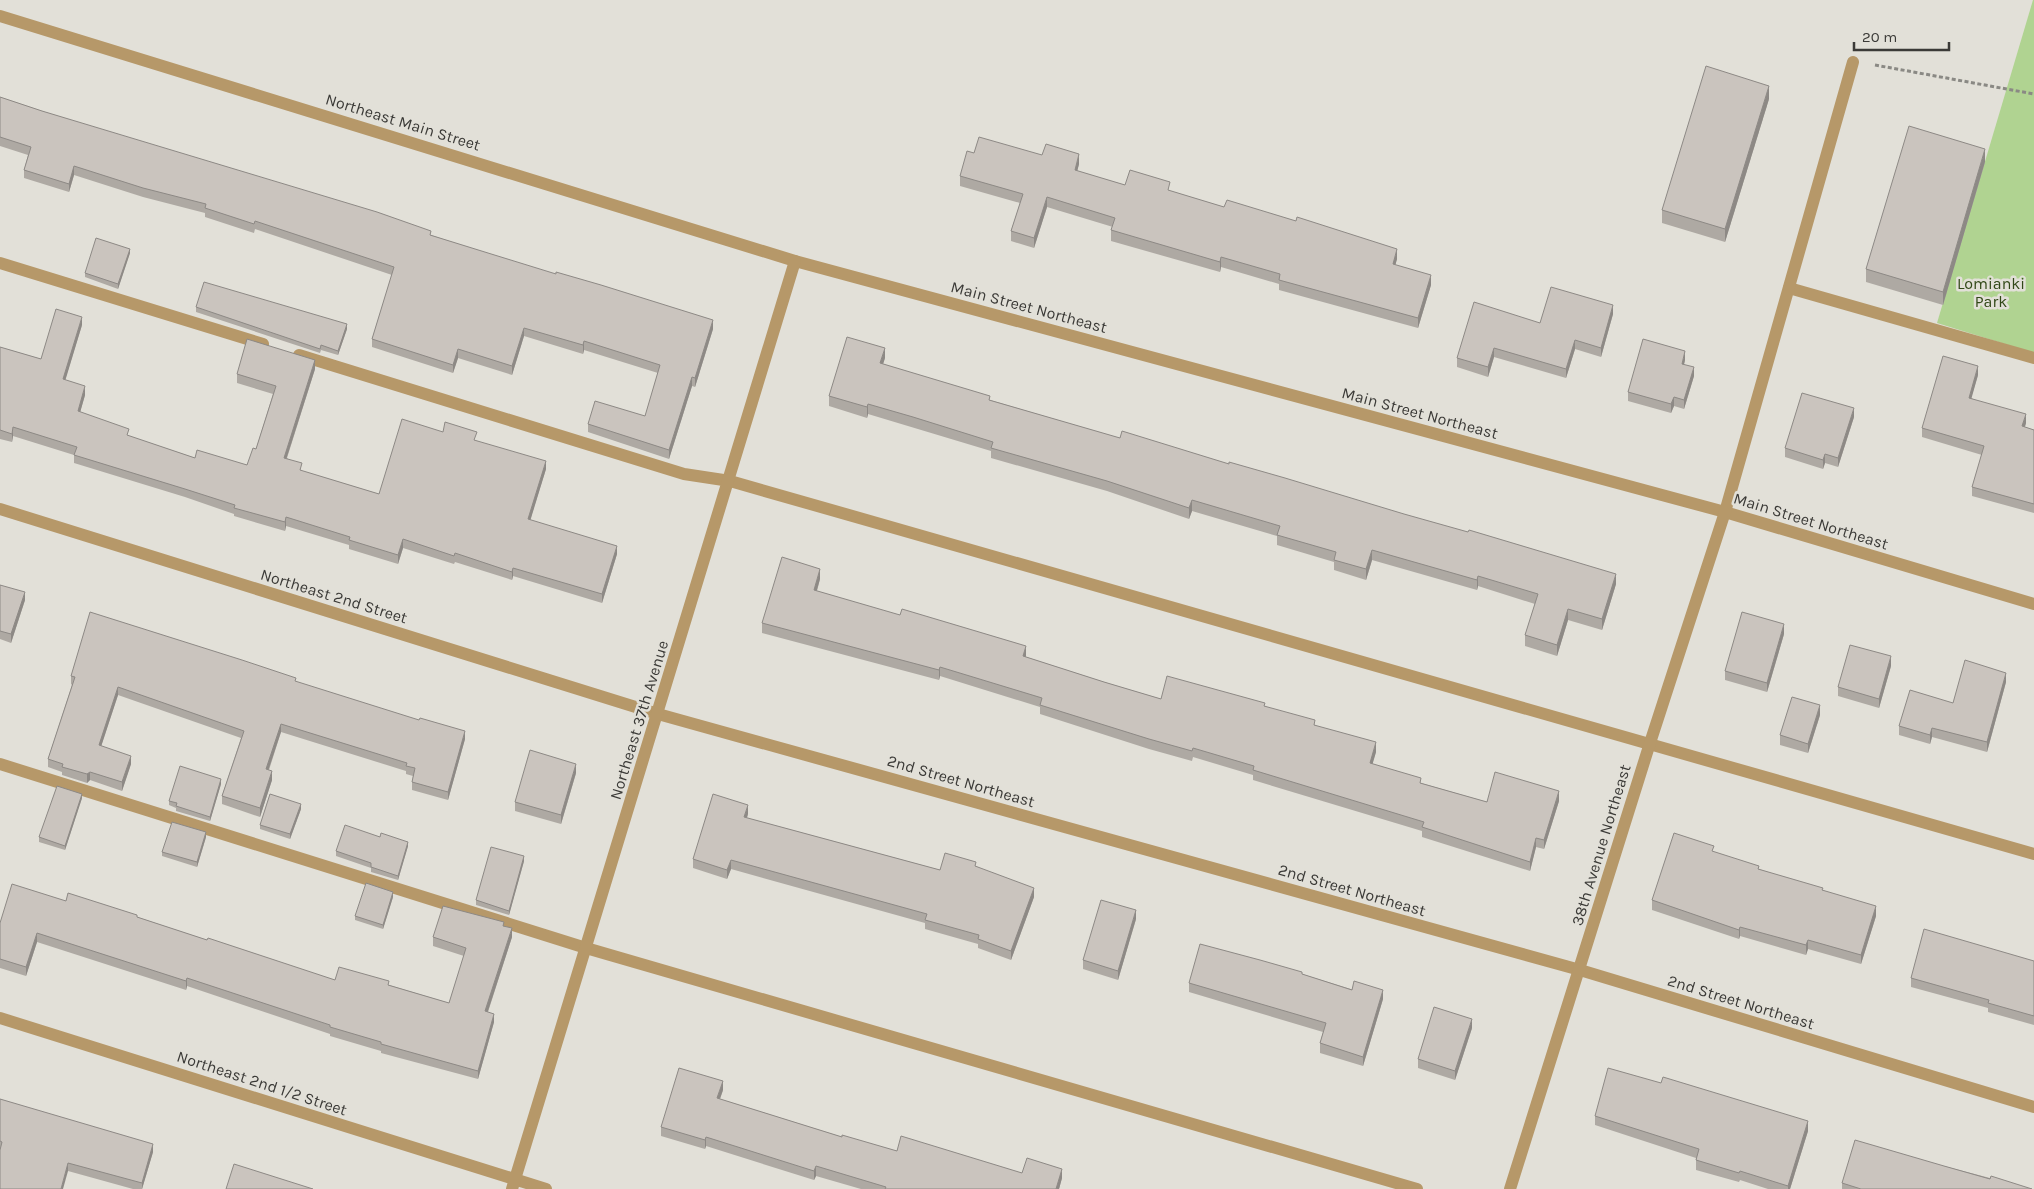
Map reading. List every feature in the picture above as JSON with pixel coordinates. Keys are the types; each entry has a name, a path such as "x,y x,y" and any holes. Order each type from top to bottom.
{"street":[{"name":"Northeast Main Street","path":"0,16 796,261"},
{"name":"38th Avenue Northeast","path":"1510,1189 1650,743 1725,512 1853,62"},
{"name":"Northeast 37th Avenue","path":"514,1185 796,261"},
{"name":"Main Street Northeast","path":"796,261 1725,512 2034,604"},
{"path":"0,263 684,474 730,481 2034,854"},
{"path":"1788,288 2034,358"},
{"name":"Northeast 2nd Street","path":"0,509 658,714"},
{"name":"2nd Street Northeast","path":"658,714 1580,970 2034,1107"},
{"path":"0,764 586,948 1417,1189"},
{"name":"Northeast 2nd 1/2 Street","path":"0,1018 514,1185 546,1189"}],"path":[{"path":"1853,62 2034,94"}],"green space":[{"name":"Lomianki Park","path":"2034,0 2034,353 1937,323"}],"building":[{"path":"1706,66 1769,86 1725,229 1662,210"},
{"path":"0,97 377,212 431,231 430,235 713,320 695,378 692,377 669,450 588,424 595,401 645,416 660,365 584,341 583,345 524,328 512,366 458,349 453,365 372,339 394,267 255,221 254,224 205,208 206,204 143,188 74,166 69,184 24,170 31,147 0,137"},
{"path":"1909,126 1985,149 1943,292 1866,269"},
{"path":"979,137 1042,155 1046,144 1079,154 1075,170 1125,185 1130,170 1170,182 1168,190 1224,207 1227,200 1296,221 1297,217 1397,249 1393,264 1431,275 1418,318 1279,280 1280,274 1221,257 1220,262 1111,230 1115,218 1047,197 1034,238 1011,231 1023,194 960,176 967,151 974,153"},
{"path":"96,238 130,249 118,284 85,273"},
{"path":"204,282 347,324 338,351 321,345 320,349 196,307"},
{"path":"1551,287 1613,305 1601,348 1575,340 1566,369 1494,348 1488,367 1457,358 1474,302 1540,323"},
{"path":"56,309 82,317 63,379 85,386 78,411 129,429 127,435 195,458 197,450 247,465 253,448 256,449 276,386 237,374 247,339 315,360 284,458 302,463 300,470 379,494 402,419 443,432 445,422 477,432 474,440 546,461 528,519 617,546 602,594 513,568 512,572 455,553 454,556 403,539 398,555 349,540 350,537 286,517 285,522 234,508 235,505 74,455 77,447 13,427 12,434 0,430 0,347 41,359"},
{"path":"847,337 885,348 880,363 990,396 989,400 1120,438 1122,431 1229,464 1229,462 1468,532 1469,530 1616,574 1602,619 1568,609 1557,645 1525,635 1538,594 1478,576 1477,580 1372,550 1366,569 1334,560 1336,552 1277,535 1280,526 1192,500 1189,508 1107,481 991,448 993,442 913,417 868,404 867,407 829,396"},
{"path":"1643,339 1685,351 1682,364 1694,367 1684,400 1674,397 1671,404 1628,392"},
{"path":"1943,356 1978,366 1969,398 2026,414 2022,426 2034,430 2034,504 1972,487 1984,446 1922,428"},
{"path":"1802,393 1854,408 1838,458 1825,454 1823,460 1785,448"},
{"path":"782,557 820,569 814,590 900,615 902,609 1026,646 1023,656 1104,682 1161,699 1167,676 1265,703 1264,706 1315,720 1314,725 1376,742 1370,763 1421,778 1420,783 1487,802 1495,772 1559,791 1544,840 1536,838 1530,862 1422,827 1424,822 1253,770 1254,766 1193,748 1192,751 1149,739 1040,705 1042,698 940,667 939,670 762,623"},
{"path":"0,585 25,592 11,634 0,631"},
{"path":"90,612 296,678 295,681 419,720 420,718 465,731 448,792 412,782 415,768 406,766 407,763 281,724 266,769 272,771 260,808 222,796 244,731 118,687 99,745 131,756 122,782 90,772 87,774 62,767 63,764 48,759 75,677 71,676"},
{"path":"1742,612 1784,624 1767,683 1725,671"},
{"path":"1850,645 1891,656 1879,699 1838,687"},
{"path":"1965,660 2006,673 1987,742 1932,728 1930,735 1899,726 1910,690 1953,703"},
{"path":"1792,697 1820,705 1808,744 1780,735"},
{"path":"530,750 576,764 561,815 515,802"},
{"path":"180,766 221,779 210,817 176,806 177,803 169,801"},
{"path":"57,786 82,794 65,846 39,837"},
{"path":"270,794 301,804 290,834 260,825"},
{"path":"713,794 748,805 744,817 940,870 945,853 976,862 975,866 1034,888 1011,951 978,939 979,935 925,920 927,914 731,860 727,870 693,859"},
{"path":"172,822 206,832 197,862 162,852"},
{"path":"345,825 380,837 381,833 408,842 398,876 371,867 371,863 336,851"},
{"path":"1674,833 1714,846 1712,851 1759,866 1758,869 1876,906 1861,955 1808,940 1806,945 1740,927 1739,930 1652,900"},
{"path":"491,847 524,856 509,911 476,900"},
{"path":"366,883 393,892 383,925 355,916"},
{"path":"12,884 66,901 68,893 207,940 208,938 335,980 339,967 389,981 388,985 449,1003 466,948 433,937 443,906 504,922 503,926 512,928 485,1011 494,1014 478,1071 381,1044 381,1042 330,1027 330,1025 187,978 186,981 37,933 26,967 0,959 0,923"},
{"path":"1101,900 1136,910 1118,971 1083,960"},
{"path":"1924,929 2034,961 2034,1016 1988,1003 1989,1000 1911,978"},
{"path":"1200,944 1302,972 1302,974 1352,990 1354,981 1383,990 1363,1057 1320,1043 1326,1023 1189,983"},
{"path":"1434,1007 1472,1019 1455,1071 1418,1059"},
{"path":"679,1068 723,1081 717,1098 842,1137 842,1135 897,1151 901,1136 1022,1173 1027,1158 1062,1169 1056,1189 885,1189 886,1187 816,1166 814,1171 706,1137 705,1140 661,1127"},
{"path":"1608,1068 1661,1083 1663,1077 1808,1121 1788,1186 1696,1160 1699,1149 1595,1116"},
{"path":"0,1099 153,1144 142,1183 68,1163 61,1189 0,1189 0,1150 2,1142 0,1141"},
{"path":"1855,1140 1990,1179 1991,1176 2032,1189 1861,1189 1842,1183"},
{"path":"234,1164 313,1189 226,1189"}]}
